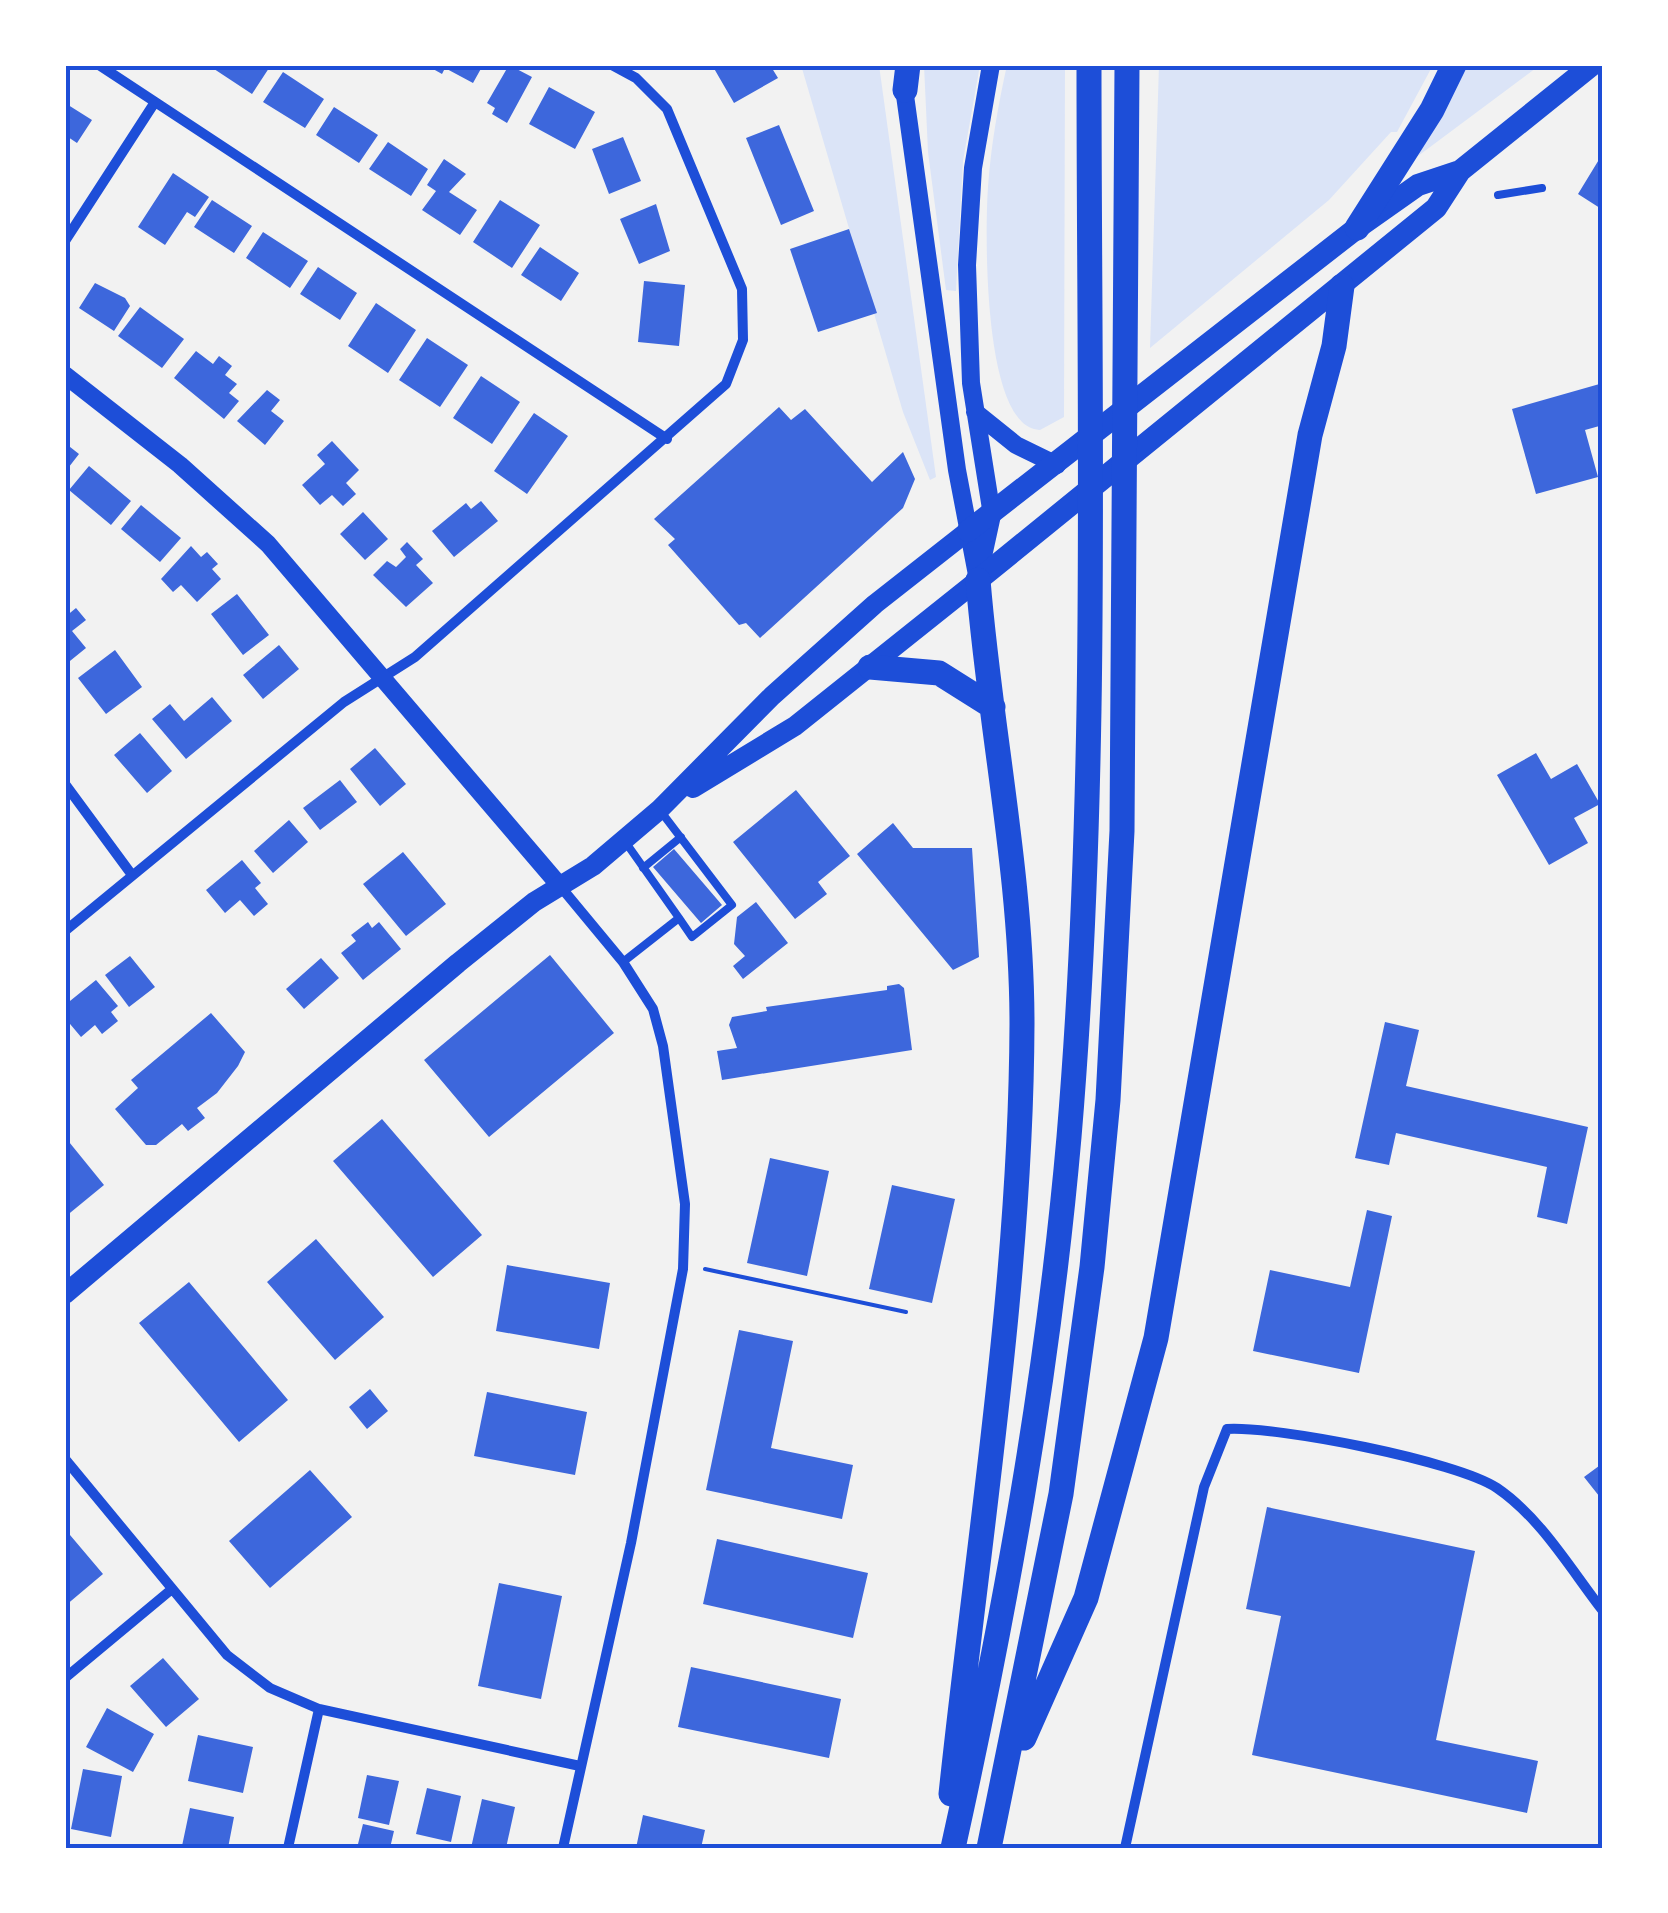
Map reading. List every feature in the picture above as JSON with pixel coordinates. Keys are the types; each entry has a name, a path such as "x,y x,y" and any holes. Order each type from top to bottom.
{"highway":[{"path":"953,1848 1015,1546 1058,1245 1082,928 1088,593 1089,65"},
{"path":"989,1848 1061,1494 1097,1222 1119,923 1128,65"},
{"path":"1358,228 1432,110 1454,65"},
{"path":"1002,1788 1086,1598 1156,1338 1186,1184 1310,435 1334,346 1342,286"},
{"path":"945,1848 999,1364 1020,1098 1019,915 978,580"},
{"path":"870,667 939,673 993,706"}],"main road":[{"path":"662,808 795,726 870,667 1436,208 1460,172 1592,65"},
{"path":"65,1294 458,963 662,808 772,696 968,530 1057,465 1358,228 1418,185 1460,172"}],"street":[{"path":"100,65 667,439"},
{"path":"65,931 379,679 414,657 726,384 741,350 744,300 666,109 636,78 612,65"},
{"path":"978,580 992,515 967,324 968,227 976,138 991,65"},
{"path":"904,73 932,302 978,580"},
{"path":"65,241 156,102"},
{"path":"65,376 246,521 623,962 647,997 664,1046 685,1204 683,1270 631,1542 563,1848"},
{"path":"976,412 1016,444 1057,465"},
{"path":"65,784 132,875"},
{"path":"1125,1848 1204,1487 1227,1429 1279,1430 1479,1478 1526,1514 1603,1612"},
{"path":"65,1458 227,1656 292,1700 580,1766"},
{"path":"65,1678 172,1589"},
{"path":"288,1848 319,1709"}],"lane":[{"path":"1498,196 1542,188"},
{"path":"624,840 692,937 732,905 712,887 662,808"},
{"path":"643,868 681,837"},
{"path":"687,864 696,858"},
{"path":"656,888 665,881"},
{"path":"623,962 686,906"}],"path":[{"path":"705,1270 906,1312"}],"shaded area":[{"path":"801,65 879,65 936,477 930,480 903,412"},
{"path":"924,65 980,65 963,161 956,291 946,290 928,152"},
{"path":"1007,65 1065,65 1064,417 1040,430 1021,421 1007,398 991,324 988,187"},
{"path":"1159,65 1433,65 1397,132 1391,132 1329,200 1150,348"},
{"path":"1467,65 1540,65 1418,156"}],"building":[{"path":"208,65 271,65 252,94"},
{"path":"426,65 483,65 473,83 445,68 442,74"},
{"path":"509,65 532,77 507,123 492,114 495,108 487,103"},
{"path":"712,65 770,65 778,78 734,103"},
{"path":"283,72 324,99 305,128 263,102"},
{"path":"549,87 595,112 575,149 529,124"},
{"path":"65,103 92,120 77,143 68,137 65,140"},
{"path":"334,107 378,135 359,163 316,135"},
{"path":"779,125 814,211 781,225 746,138"},
{"path":"623,137 641,181 609,194 592,149"},
{"path":"388,142 428,169 411,196 369,169"},
{"path":"1603,153 1603,210 1578,194"},
{"path":"444,159 466,174 449,192 477,210 460,235 422,210 436,191 427,185"},
{"path":"173,173 209,197 195,217 187,212 165,245 138,227"},
{"path":"212,200 252,226 234,253 194,227"},
{"path":"500,200 540,225 512,268 473,242"},
{"path":"656,204 670,251 639,264 620,219"},
{"path":"849,229 877,313 818,332 790,249"},
{"path":"263,232 308,261 290,288 246,258"},
{"path":"540,247 579,273 561,301 521,275"},
{"path":"318,267 357,293 340,320 300,294"},
{"path":"644,281 685,285 679,346 638,342"},
{"path":"95,283 125,298 130,306 114,331 79,308"},
{"path":"376,303 416,330 388,373 348,346"},
{"path":"140,307 184,339 162,368 118,336"},
{"path":"427,338 468,365 440,407 399,380"},
{"path":"196,351 213,364 219,356 232,366 225,375 237,384 229,393 239,401 224,419 174,378"},
{"path":"481,376 520,402 492,444 453,418"},
{"path":"1603,383 1603,425 1585,430 1598,477 1536,494 1512,409"},
{"path":"267,390 280,400 271,411 284,421 265,445 237,421"},
{"path":"779,407 791,420 805,409 872,482 903,452 915,479 903,508 760,638 746,623 739,625 668,545 675,539 654,519"},
{"path":"534,413 568,436 527,494 494,471"},
{"path":"332,441 359,470 346,483 356,494 343,506 332,495 320,505 302,485 325,464 317,455"},
{"path":"65,443 79,454 65,472"},
{"path":"89,466 131,501 111,525 69,490"},
{"path":"481,501 498,521 454,557 432,531 466,503 471,509"},
{"path":"141,505 181,538 160,562 121,529"},
{"path":"363,512 388,539 365,560 340,534"},
{"path":"407,542 423,559 416,565 433,583 406,607 373,575 387,561 396,567 406,557 400,549"},
{"path":"191,546 201,557 207,552 218,564 212,569 221,579 197,602 181,585 173,592 161,579"},
{"path":"237,594 269,635 243,655 211,614"},
{"path":"76,608 86,620 72,631 86,648 65,665 65,617"},
{"path":"279,645 299,669 263,699 243,675"},
{"path":"115,650 142,687 106,714 78,678"},
{"path":"212,697 232,721 186,759 152,719 170,704 184,721"},
{"path":"140,733 172,771 147,793 114,755"},
{"path":"375,748 406,784 380,806 350,769"},
{"path":"1536,753 1551,779 1577,764 1600,804 1574,818 1588,843 1549,865 1497,775"},
{"path":"340,780 357,802 320,830 303,808"},
{"path":"796,790 850,856 818,882 827,894 795,919 733,842"},
{"path":"289,820 308,842 273,873 254,851"},
{"path":"893,823 913,848 972,848 979,957 953,970 857,854"},
{"path":"674,849 722,905 701,923 653,867"},
{"path":"403,852 446,904 406,936 363,884"},
{"path":"242,860 261,883 255,888 268,904 254,916 240,900 225,913 206,890"},
{"path":"756,902 788,943 743,979 733,966 745,956 734,944 737,917"},
{"path":"368,922 372,928 379,922 401,949 363,980 341,953 356,941 351,935"},
{"path":"550,955 614,1033 489,1137 424,1060"},
{"path":"130,956 155,987 129,1007 105,975"},
{"path":"321,958 339,978 304,1009 286,989"},
{"path":"96,980 118,1006 111,1012 118,1021 102,1034 95,1025 81,1037 65,1018 65,1005"},
{"path":"899,984 904,988 912,1050 722,1080 717,1051 737,1048 729,1025 732,1017 767,1011 766,1007 887,990 887,986"},
{"path":"211,1013 245,1052 217,1093 197,1108 205,1118 188,1131 182,1124 156,1145 146,1145 115,1109 138,1088 131,1080"},
{"path":"1385,1022 1419,1030 1406,1086 1588,1127 1567,1224 1537,1217 1547,1167 1396,1133 1389,1165 1355,1158"},
{"path":"382,1119 482,1235 433,1277 333,1161"},
{"path":"65,1137 104,1185 65,1217"},
{"path":"770,1158 829,1171 807,1276 747,1263"},
{"path":"892,1185 955,1199 932,1303 869,1289"},
{"path":"1367,1210 1392,1216 1359,1373 1253,1351 1270,1270 1350,1287"},
{"path":"316,1239 384,1317 335,1360 267,1282"},
{"path":"507,1265 610,1283 599,1349 496,1331"},
{"path":"189,1282 288,1400 239,1442 139,1323"},
{"path":"739,1330 793,1341 771,1448 853,1465 842,1519 706,1490"},
{"path":"370,1389 388,1411 367,1429 349,1407"},
{"path":"487,1392 587,1412 575,1475 474,1456"},
{"path":"1603,1463 1603,1501 1584,1477"},
{"path":"310,1470 352,1517 270,1588 229,1541"},
{"path":"1267,1507 1475,1551 1436,1740 1538,1761 1527,1813 1252,1755 1281,1616 1246,1609"},
{"path":"70,1535 103,1574 65,1606 65,1539"},
{"path":"717,1539 868,1573 853,1638 703,1604"},
{"path":"499,1583 562,1596 541,1699 478,1686"},
{"path":"163,1658 199,1699 166,1727 130,1686"},
{"path":"691,1667 841,1699 829,1758 678,1727"},
{"path":"107,1708 154,1734 133,1772 86,1747"},
{"path":"198,1735 253,1747 243,1793 188,1781"},
{"path":"83,1769 122,1776 111,1837 71,1829"},
{"path":"367,1775 399,1781 389,1825 358,1818"},
{"path":"427,1788 461,1796 451,1842 416,1834"},
{"path":"482,1799 515,1807 506,1848 471,1848"},
{"path":"190,1808 234,1817 228,1848 182,1846"},
{"path":"643,1815 705,1830 701,1848 636,1848"},
{"path":"363,1824 394,1831 390,1848 357,1848"}]}
